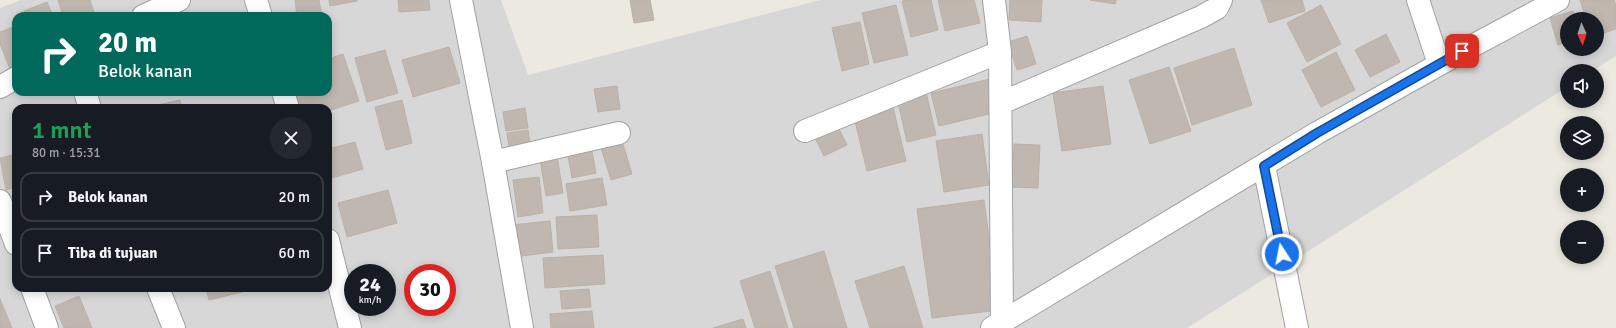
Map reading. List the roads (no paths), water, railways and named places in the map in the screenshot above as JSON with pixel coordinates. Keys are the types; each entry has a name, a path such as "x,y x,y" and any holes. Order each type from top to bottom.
{"street":[{"path":"152,12 179,0"},
{"path":"256,0 260,12"},
{"path":"461,0 493,162 522,328"},
{"path":"994,0 1000,52 1001,103 997,325"},
{"path":"1001,103 1201,16 1217,8 1221,0"},
{"path":"1418,0 1439,64"},
{"path":"997,325 1317,133 1550,2"},
{"path":"805,131 1000,52"},
{"path":"0,87 12,80"},
{"path":"493,162 619,133"},
{"path":"1264,166 1297,328"},
{"path":"0,201 12,233"},
{"path":"332,256 350,328"},
{"path":"34,292 47,328"},
{"path":"160,292 174,328"}]}
